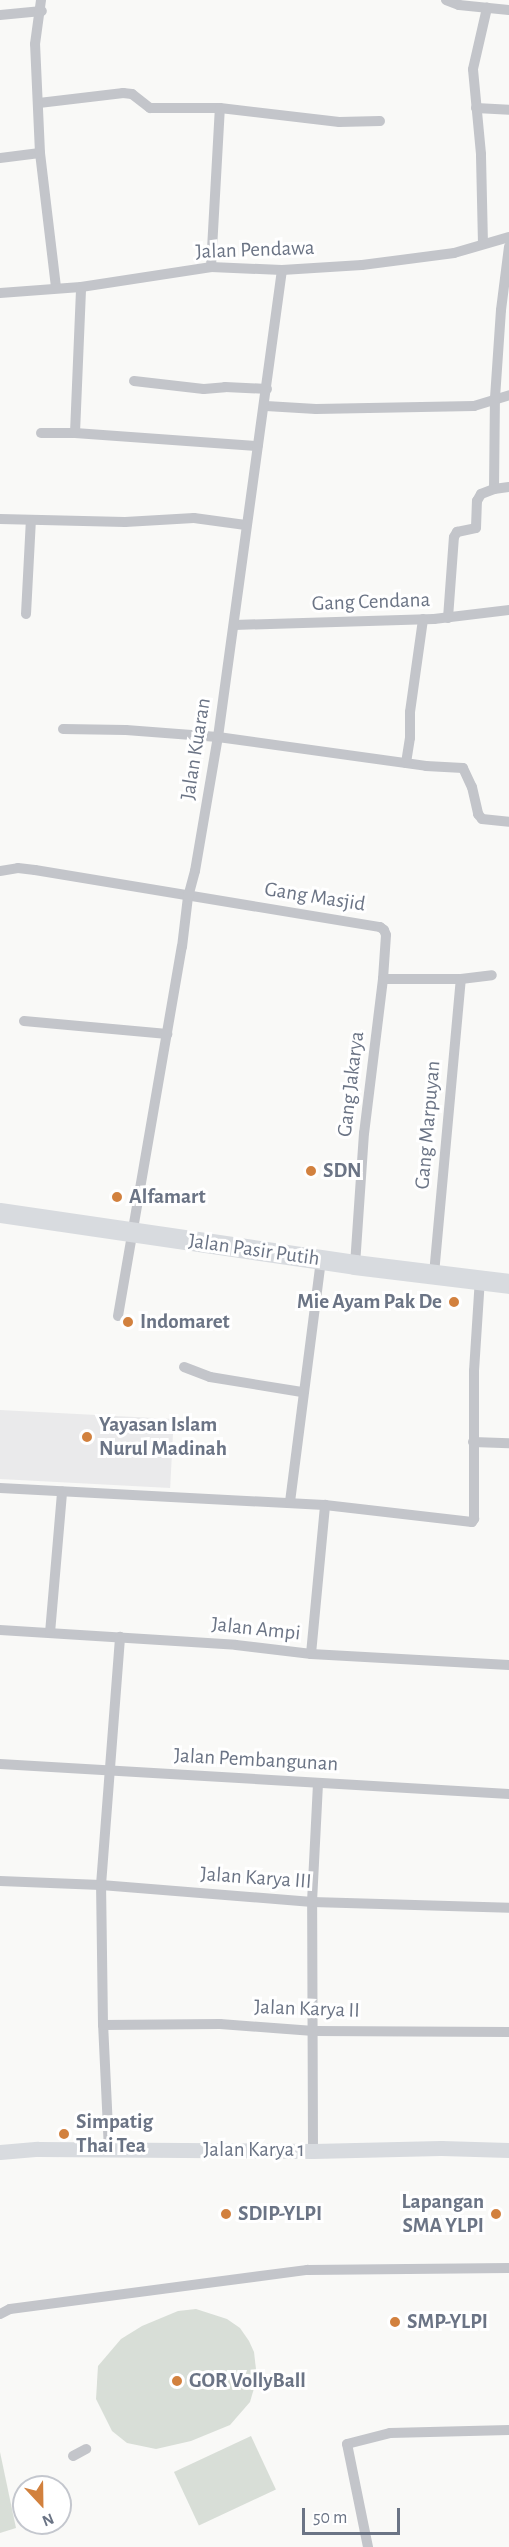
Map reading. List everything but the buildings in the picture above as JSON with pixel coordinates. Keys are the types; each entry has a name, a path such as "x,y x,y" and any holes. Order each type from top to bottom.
{"highway":[{"name":"Jalan Pasir Putih","path":"0,1213 356,1265 509,1284"}],"street":[{"path":"446,0 459,5 509,10"},
{"path":"0,15 42,6 35,44 40,153 56,288"},
{"path":"483,244 481,154 473,69 487,8"},
{"path":"39,103 123,93 132,94 150,108 220,108 339,122 380,121"},
{"path":"212,267 220,108"},
{"path":"476,108 509,110"},
{"path":"0,158 40,153"},
{"name":"Jalan Pendawa","path":"0,293 81,287 212,267 282,270 362,265 454,253 509,237"},
{"path":"494,489 495,398 501,310 509,247"},
{"name":"Jalan Kuaran","path":"118,1316 167,1034 188,897 195,871 218,738 246,525 266,406 282,270"},
{"path":"75,433 81,287"},
{"path":"134,381 204,389 225,387 267,389"},
{"path":"266,406 316,409 474,406 509,395"},
{"path":"41,433 75,433 258,446"},
{"path":"448,618 454,537 457,532 476,528 478,498 494,489 509,487"},
{"path":"0,519 125,522 194,518 246,525"},
{"path":"26,614 32,520"},
{"name":"Gang Cendana","path":"234,625 448,618 509,610"},
{"path":"406,763 410,738 410,712 423,619"},
{"path":"63,729 126,730 218,738 406,763 463,768 470,780 478,814 483,819 509,822"},
{"name":"Gang Masjid","path":"0,871 18,868 35,870 380,927 386,935 383,980"},
{"path":"383,980 460,979 492,975"},
{"name":"Gang Marpuyan","path":"434,1274 460,979"},
{"name":"Gang Jakarya","path":"356,1265 364,1133 383,980"},
{"path":"24,1021 167,1034"},
{"path":"290,1502 302,1392 321,1260"},
{"path":"0,1488 290,1502 472,1522 474,1519 474,1371 480,1279"},
{"path":"184,1367 210,1377 302,1392"},
{"path":"473,1442 509,1443"},
{"path":"50,1633 62,1492"},
{"path":"310,1654 325,1505"},
{"name":"Jalan Ampi","path":"0,1630 120,1637 310,1654 509,1665"},
{"path":"110,2150 103,2025 101,1885 120,1637"},
{"name":"Jalan Pembangunan","path":"0,1764 509,1794"},
{"path":"313,2151 312,1902 318,1784"},
{"name":"Jalan Karya III","path":"0,1881 101,1885 312,1902 509,1908"},
{"name":"Jalan Karya II","path":"103,2025 220,2025 314,2031 509,2032"},
{"name":"Jalan Karya 1","path":"0,2152 313,2151 441,2148 509,2150"},
{"path":"0,2314 10,2309 307,2270 509,2268"},
{"path":"368,2547 347,2444 390,2433 509,2430"},
{"path":"73,2456 86,2449"}],"shaded area":[{"name":"Yayasan Islam Nurul Madinah","path":"0,1410 174,1419 170,1488 0,1479"},
{"name":"GOR VollyBall","path":"196,2309 227,2319 240,2328 249,2341 254,2352 257,2378 250,2402 230,2425 191,2441 156,2449 127,2443 112,2431 96,2399 98,2366 121,2339 142,2326 178,2311"},
{"path":"251,2436 276,2489 199,2525 174,2472"},
{"path":"0,2452 12,2509 12,2529 0,2533"}],"place":[{"name":"SDN","path":"311,1171"},
{"name":"Alfamart","path":"117,1197"},
{"name":"Mie Ayam Pak De","path":"454,1302"},
{"name":"Indomaret","path":"128,1322"},
{"name":"Yayasan Islam Nurul Madinah","path":"87,1437"},
{"name":"Simpatig Thai Tea","path":"64,2134"},
{"name":"SDIP-YLPI","path":"226,2214"},
{"name":"Lapangan SMA YLPI","path":"496,2214"},
{"name":"SMP-YLPI","path":"395,2322"},
{"name":"GOR VollyBall","path":"177,2381"}]}
